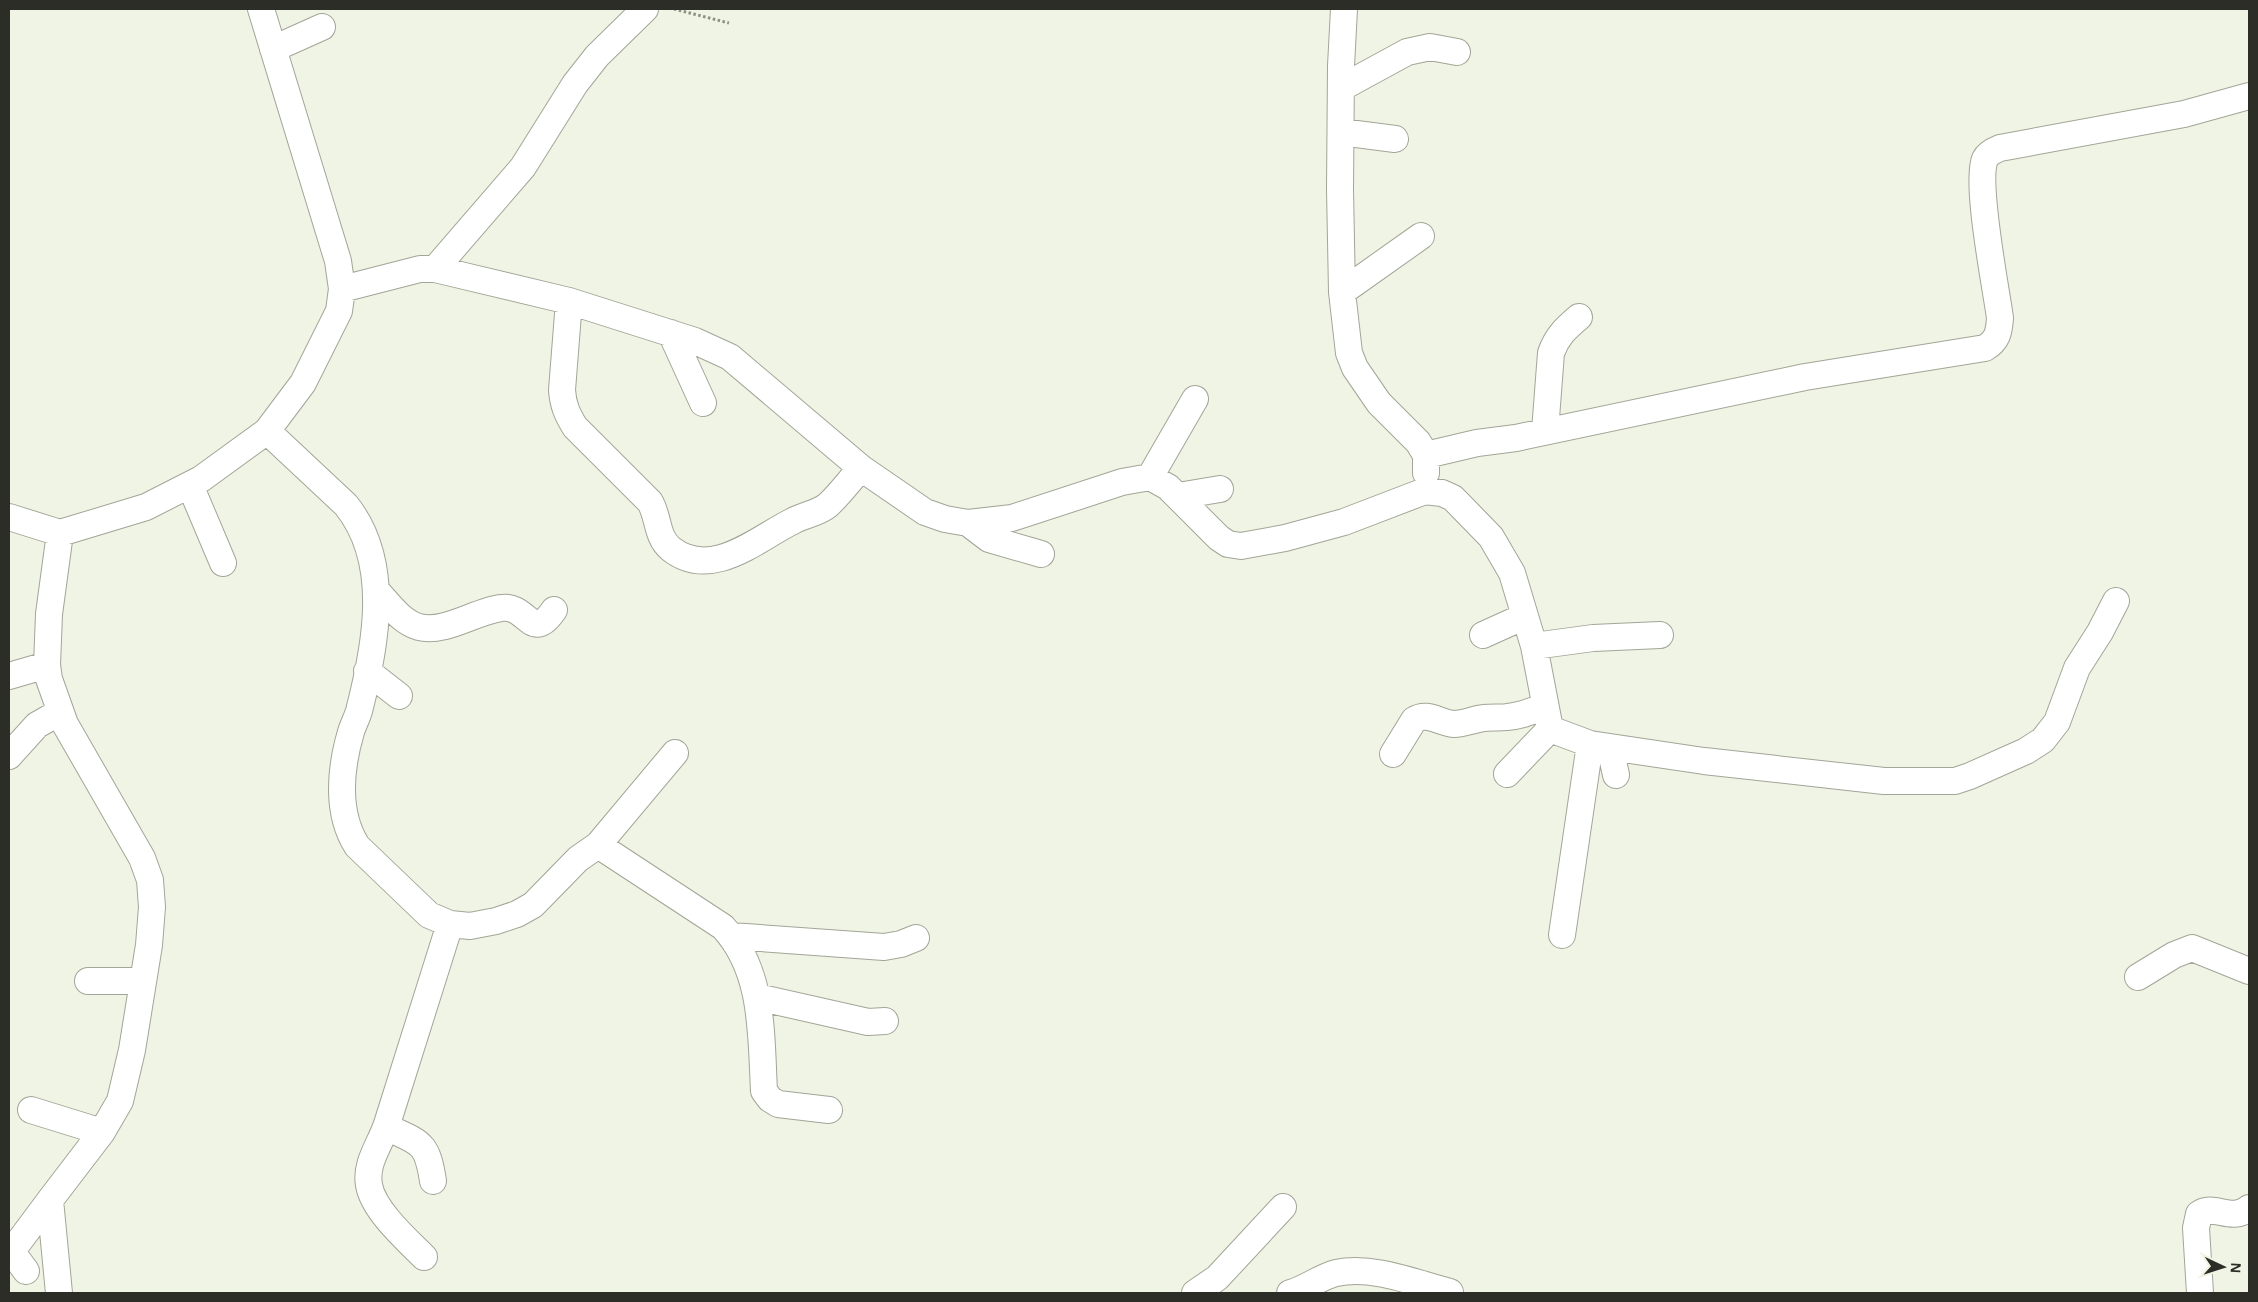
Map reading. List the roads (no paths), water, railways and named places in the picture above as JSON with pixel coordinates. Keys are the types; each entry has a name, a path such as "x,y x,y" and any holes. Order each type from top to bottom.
{"street":[{"path":"9,517 60,533 146,507 201,479 267,431 303,383 339,311 342,289 338,261 261,9"},
{"path":"435,268 523,168 575,84 597,56 645,9"},
{"path":"1344,9 1341,88 1342,292 1349,353 1355,368 1379,404 1418,442 1426,455 1425,491"},
{"path":"273,49 322,26"},
{"path":"1341,88 1407,52 1430,47 1457,52"},
{"path":"1426,455 1477,442 1545,432 1805,377 1985,348 1993,343 1997,337 2000,318 1984,196 1986,158 1991,152 2014,145 2184,114 2249,96"},
{"path":"1341,132 1395,139"},
{"path":"1342,292 1421,236"},
{"path":"342,289 420,269 435,268 568,301 695,341 730,357 862,468 926,512 945,519 968,523 1012,518 1122,482 1150,477 1168,487 1219,538 1228,544 1241,546 1285,538 1344,522 1425,491 1442,492 1453,498 1491,537 1512,573 1534,646 1547,718 1507,774"},
{"path":"568,301 562,390 567,414 575,427 650,502 655,510 663,542 672,550 687,557 704,560 726,556 747,548 793,521 827,506 862,468"},
{"path":"1545,432 1551,353 1555,341 1561,332 1579,317"},
{"path":"672,333 703,402"},
{"path":"1150,477 1195,399"},
{"path":"267,431 346,506 355,516 367,542 376,590 376,619 358,713 346,750 342,799 348,832 357,846 429,915 450,924 470,926 496,921 517,914 533,905 578,858 598,845 676,753"},
{"path":"190,485 223,562"},
{"path":"1178,496 1220,489"},
{"path":"968,523 989,539 1041,554"},
{"path":"16,1259 50,1200 102,1132 120,1101 132,1050 149,946 152,907 150,880 142,858 65,724 47,665 49,614 60,533"},
{"path":"376,590 404,620 420,628 432,629 442,627 488,610 503,607 516,610 535,625 539,625 545,622 554,610"},
{"path":"1393,754 1414,720 1419,717 1425,716 1454,724 1483,718 1526,714 1547,718 1600,746 1704,762 1884,782 1945,782 1970,776 2026,752 2048,734 2058,722 2077,668 2100,632 2116,601"},
{"path":"1483,635 1525,616"},
{"path":"1534,646 1593,638 1660,635"},
{"path":"9,676 47,665"},
{"path":"367,672 398,696"},
{"path":"9,756 37,725 60,712"},
{"path":"11,724 19,722 37,725"},
{"path":"1600,746 1616,775"},
{"path":"1562,935 1600,746"},
{"path":"598,845 723,927 732,936 742,954 758,997 761,1015 764,1091 770,1099 778,1104 829,1110"},
{"path":"424,1257 401,1235 377,1205 369,1188 370,1164 386,1127 450,924"},
{"path":"732,936 884,947 901,944 916,938"},
{"path":"2138,977 2174,955 2192,948 2249,971"},
{"path":"88,981 143,981"},
{"path":"758,997 868,1022 885,1021"},
{"path":"30,1110 102,1132"},
{"path":"386,1127 413,1140 423,1148 430,1160 433,1181"},
{"path":"50,1200 59,1293"},
{"path":"1195,1293 1217,1278 1283,1207"},
{"path":"2200,1293 2196,1228 2199,1214 2210,1211 2235,1215 2249,1208"},
{"path":"1290,1293 1336,1273 1363,1272 1387,1275 1450,1292"}]}
